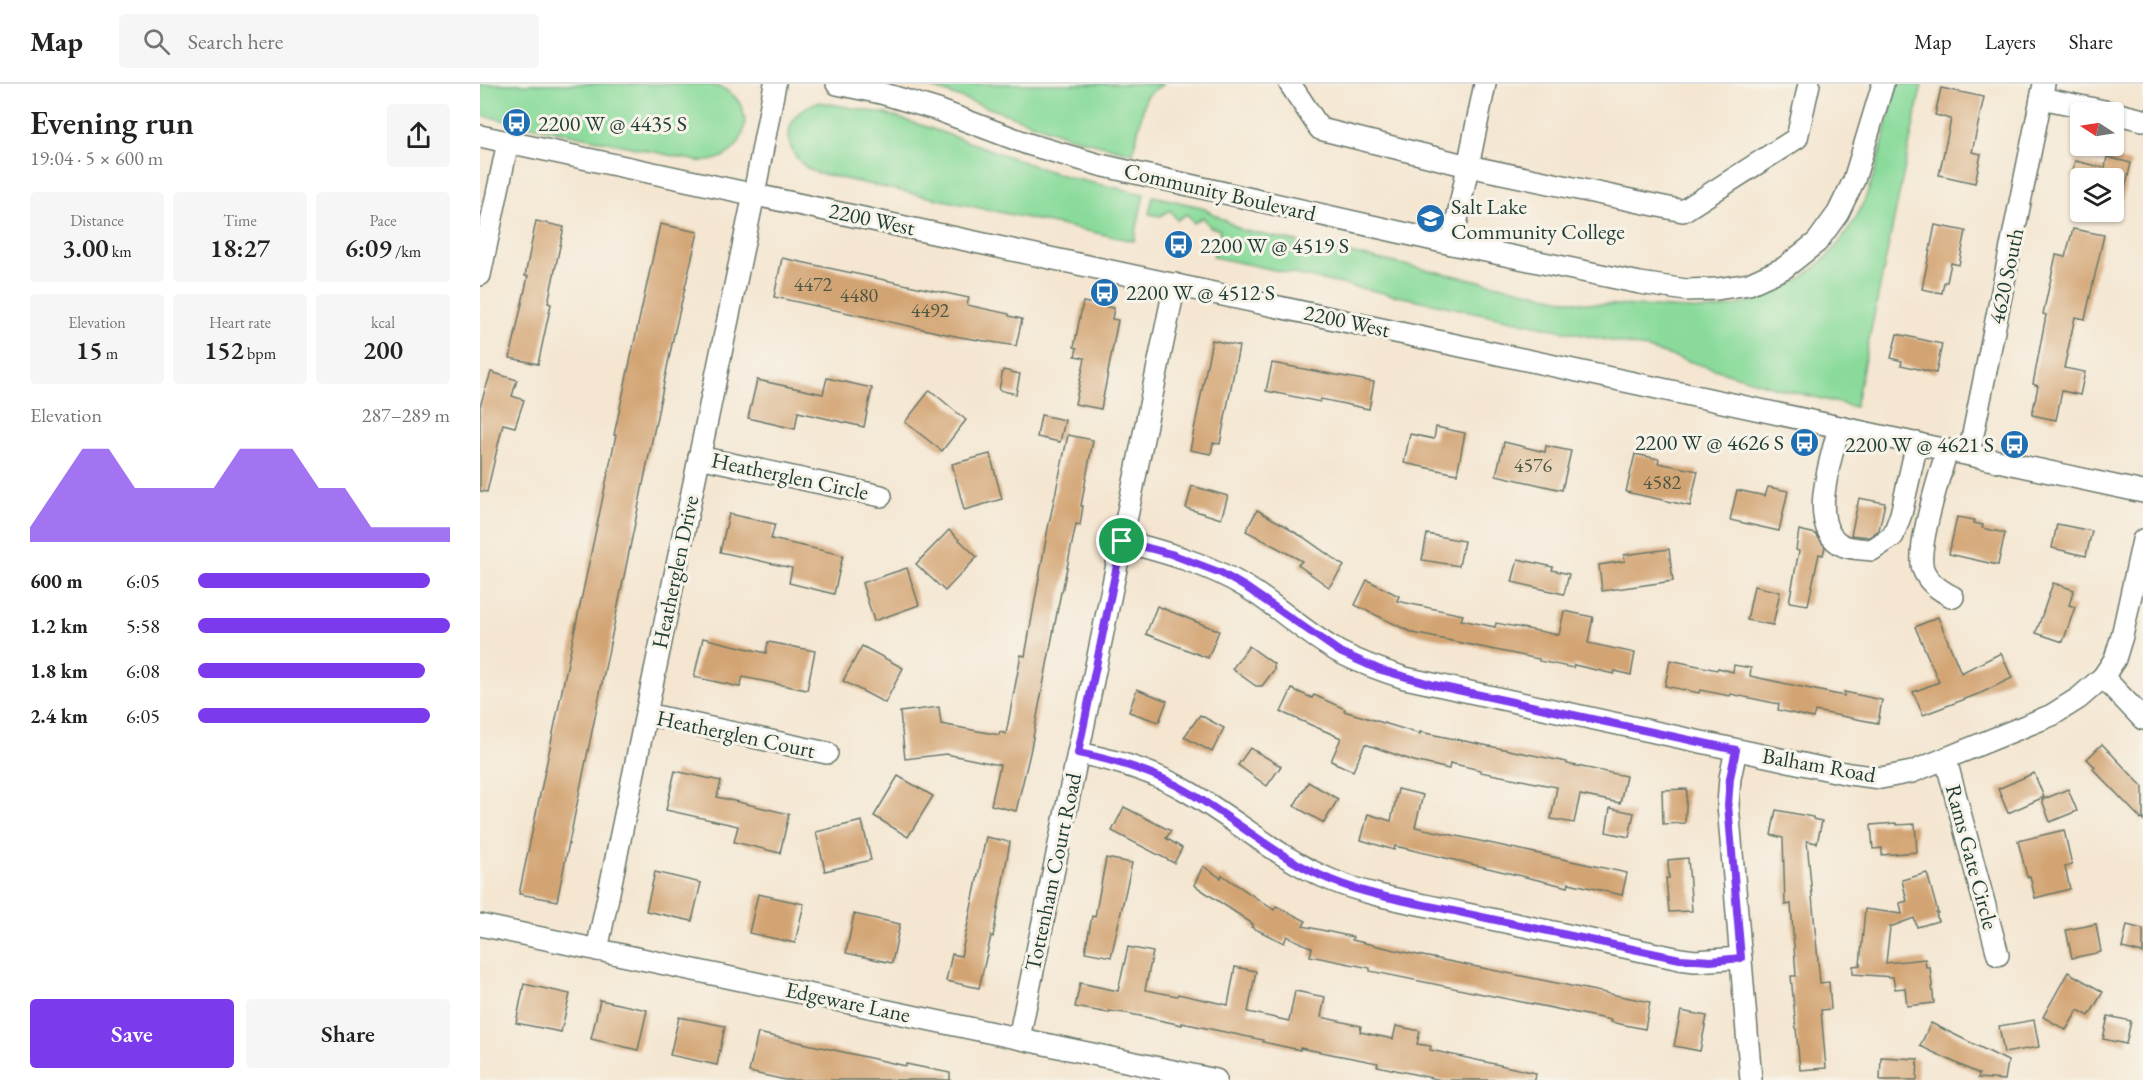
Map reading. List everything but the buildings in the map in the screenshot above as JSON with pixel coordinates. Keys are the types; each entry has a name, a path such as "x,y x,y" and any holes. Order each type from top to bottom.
{"street":[{"name":"Heatherglen Drive","path":"597,950 775,84"},
{"name":"Community Boulevard","path":"837,84 881,93 938,110 1028,144 1100,165 1452,243 1663,288 1686,290 1707,290 1749,284 1784,268 1801,257 1816,242 1838,213 1854,180 1883,84"},
{"path":"1290,84 1320,129 1468,166 1683,211 1797,138 1809,84"},
{"path":"1452,243 1485,84"},
{"path":"2042,91 2077,102"},
{"name":"4620 South","path":"1969,454 2042,91"},
{"path":"2124,116 2143,120"},
{"name":"2200 West","path":"480,136 2143,492"},
{"path":"480,275 508,142"},
{"name":"Tottenham Court Road","path":"1019,1038 1175,284"},
{"path":"1839,427 1822,505 1826,529 1843,545 1872,550 1893,536 1901,514 1917,443"},
{"path":"1947,450 1921,549 1923,570 1938,590 1953,597"},
{"name":"Heatherglen Circle","path":"699,457 881,496"},
{"name":"Balham Road","path":"1122,541 1171,554 1221,573 1247,588 1340,652 1378,669 1434,685 1849,774 1881,778 1912,772 1946,760 2052,715 2079,698 2103,677 2115,659 2122,636 2143,540"},
{"path":"2103,677 2143,719"},
{"name":"Heatherglen Court","path":"646,714 827,753"},
{"path":"1736,750 1730,778 1728,805 1751,1080"},
{"path":"1078,753 1132,767 1185,789 1278,854 1305,869 1343,884 1393,898 1680,959 1703,961 1741,958"},
{"name":"Rams Gate Circle","path":"1946,760 1998,955"},
{"name":"Edgeware Lane","path":"480,925 1216,1080"}],"green space":[{"path":"480,84 704,84 722,88 735,97 742,108 745,121 743,134 737,145 727,154 714,160 697,161 480,115"},
{"path":"922,84 1163,84 1146,96 1133,153 1070,137"},
{"path":"1897,84 1922,84 1855,407 1777,388 1645,348 1213,257 1220,230 1210,227 1203,217 1194,223 1187,214 1177,220 1170,210 1160,216 1149,214 1153,196 1201,207 1242,230 1582,303 1708,310 1734,306 1759,299 1803,277 1822,262 1838,244 1853,223 1865,199 1879,157"},
{"path":"819,102 886,114 1075,179 1144,194 1134,241 817,173 796,157 789,136 796,115 806,107"}],"place":[{"name":"2200 W @ 4435 S","path":"517,123"},
{"name":"Salt Lake Community College","path":"1430,219"},
{"name":"2200 W @ 4519 S","path":"1179,245"},
{"name":"2200 W @ 4512 S","path":"1105,292"},
{"name":"2200 W @ 4626 S","path":"1805,442"},
{"name":"2200 W @ 4621 S","path":"2015,444"}],"route":[{"path":"1122,541 1171,554 1221,573 1247,588 1340,652 1378,669 1434,685 1736,750 1730,778 1728,805 1741,958 1711,961 1680,959 1363,890 1305,869 1278,854 1185,789 1132,767 1078,753 1122,541"}]}
